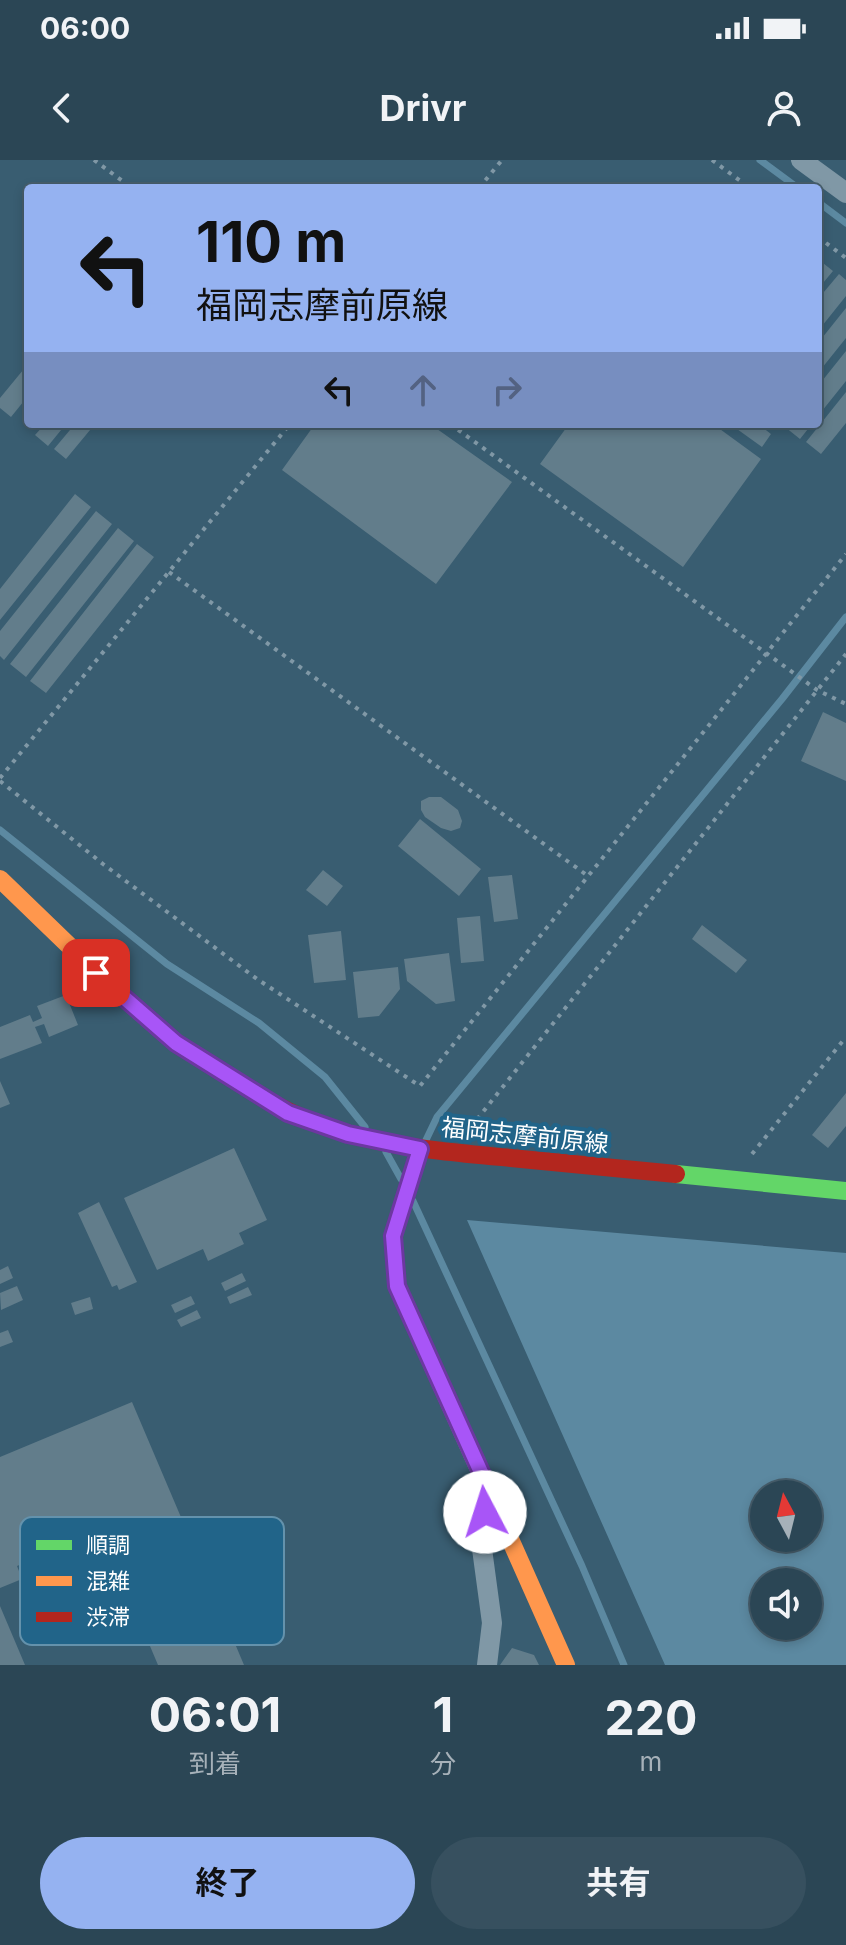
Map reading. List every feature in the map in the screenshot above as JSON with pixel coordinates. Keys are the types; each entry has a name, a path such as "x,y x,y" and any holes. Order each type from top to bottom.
{"main road":[{"name":"福岡志摩前原線","path":"0,879 116,991 176,1043 288,1113 348,1134 420,1149 846,1191"},
{"path":"420,1149 393,1236 397,1286 566,1665"}],"street":[{"path":"801,160 846,193"},
{"path":"487,1665 492,1623 480,1534 489,1490"}],"path":[{"path":"94,160 127,184"},
{"path":"482,184 502,160"},
{"path":"712,160 745,184"},
{"path":"822,240 846,258"},
{"path":"287,428 0,779 103,864 257,979 420,1086 846,554"},
{"path":"456,428 817,690 846,704"},
{"path":"169,572 589,876"},
{"path":"473,1125 846,654"},
{"path":"731,1181 846,1037"}],"water":[{"path":"467,1220 846,1253 846,1665 665,1665"}],"building":[{"path":"822,262 833,271 822,284"},
{"path":"839,274 846,280 846,296 822,326 822,294"},
{"path":"846,308 846,338 822,368 822,338"},
{"path":"846,351 846,381 822,411 822,381"},
{"path":"24,369 24,401 11,417 0,408 0,398"},
{"path":"846,392 846,423 821,454 806,442 817,428 822,428 822,422"},
{"path":"41,428 63,428 48,446 35,435"},
{"path":"72,428 92,428 66,459 54,449"},
{"path":"312,428 436,428 512,482 436,584 282,470"},
{"path":"566,428 718,428 761,459 683,567 540,464"},
{"path":"736,428 763,428 771,434 762,447"},
{"path":"786,428 809,428 800,439"},
{"path":"75,494 91,507 0,620 0,589"},
{"path":"96,511 112,524 4,660 0,656 0,631"},
{"path":"118,528 134,541 26,677 10,664"},
{"path":"137,544 154,557 46,693 30,681"},
{"path":"823,712 846,723 846,781 801,761"},
{"path":"441,797 458,810 462,821 460,828 451,831 441,828 425,817 421,801"},
{"path":"420,819 481,869 459,896 398,846"},
{"path":"323,870 343,886 327,906 306,890"},
{"path":"512,875 518,919 494,922 488,877"},
{"path":"480,916 484,961 461,963 457,918"},
{"path":"702,925 747,960 736,973 692,939"},
{"path":"341,931 346,980 314,983 308,935"},
{"path":"449,953 455,1001 436,1004 407,981 404,959"},
{"path":"398,967 400,989 379,1016 358,1018 353,972"},
{"path":"66,995 78,1025 49,1037 44,1024 35,1027 42,1043 0,1059 0,1027 30,1015 33,1022 42,1018 37,1006"},
{"path":"0,1081 10,1104 0,1108"},
{"path":"846,1093 846,1126 828,1148 812,1135"},
{"path":"234,1148 267,1220 239,1233 244,1244 208,1261 203,1249 157,1270 124,1198"},
{"path":"99,1202 137,1282 119,1290 117,1285 112,1287 78,1213"},
{"path":"8,1266 13,1278 0,1284 0,1270"},
{"path":"242,1273 246,1281 225,1291 221,1283"},
{"path":"17,1286 23,1300 1,1310 0,1293"},
{"path":"248,1287 252,1295 230,1304 227,1297"},
{"path":"191,1296 195,1304 175,1313 171,1305"},
{"path":"90,1297 93,1309 75,1315 71,1303"},
{"path":"197,1310 201,1318 181,1327 177,1320"},
{"path":"8,1330 13,1342 0,1347 0,1333"},
{"path":"132,1402 181,1517 20,1517 20,1565 17,1566 20,1580 0,1588 0,1457"},
{"path":"0,1606 25,1665 0,1665"},
{"path":"150,1645 236,1645 244,1665 158,1665"},
{"path":"512,1648 534,1655 539,1665 500,1665"}],"waterway":[{"path":"760,160 793,184"},
{"path":"822,205 846,223"},
{"path":"426,1140 437,1117 846,617"},
{"path":"0,830 167,964 259,1023 325,1077 365,1127"},
{"path":"386,1152 401,1179"},
{"path":"413,1201 582,1566 624,1665"}],"traffic: fast":[{"path":"420,1149 393,1236 397,1286 510,1539"},
{"path":"676,1174 846,1191"}],"traffic: slow":[{"path":"0,879 116,991 176,1043 262,1097"},
{"path":"510,1539 566,1665"}],"traffic: jam":[{"path":"262,1097 320,1125 382,1142 447,1152 676,1174"}],"route":[{"path":"96,973 176,1043 288,1113 348,1134 420,1149 393,1236 397,1286 489,1490 485,1512"}]}
